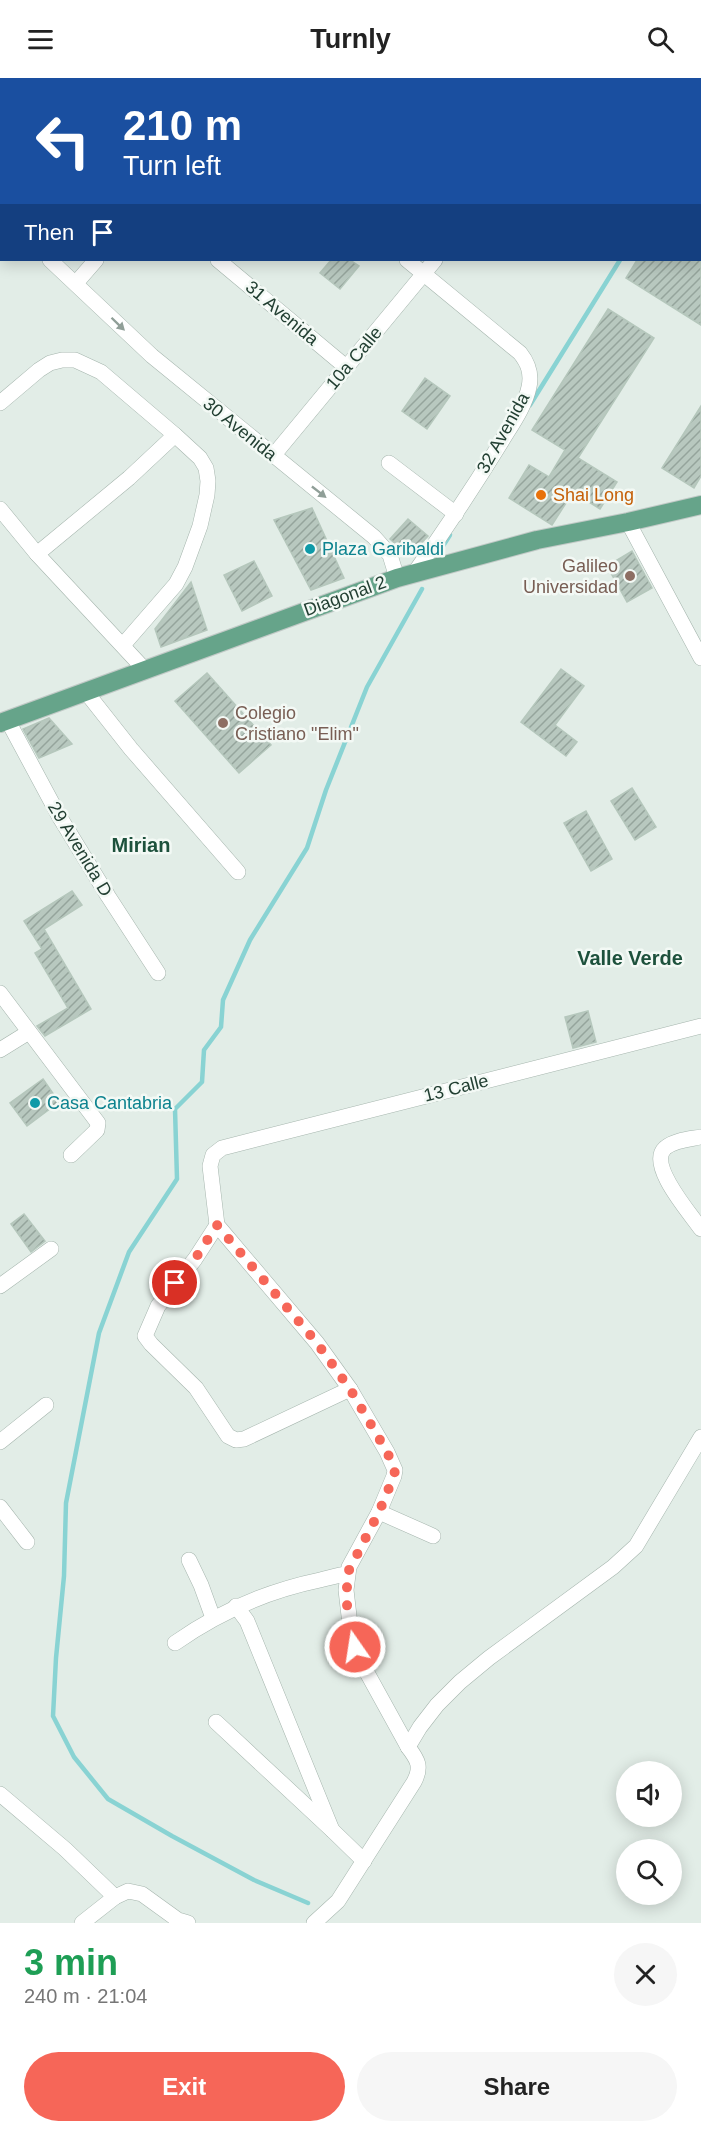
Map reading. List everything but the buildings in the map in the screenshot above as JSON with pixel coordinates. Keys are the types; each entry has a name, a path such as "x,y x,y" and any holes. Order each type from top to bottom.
{"main road":[{"name":"Diagonal 2","path":"4,722 415,572 537,540 701,505"}],"street":[{"name":"30 Avenida","path":"51,261 152,356 374,537 390,555 397,578"},
{"path":"76,283 95,261"},
{"name":"31 Avenida","path":"219,261 346,367"},
{"name":"32 Avenida","path":"407,261 520,352 530,371 530,384 526,398 456,514 415,572"},
{"name":"10a Calle","path":"273,456 434,261"},
{"path":"0,403 50,363 75,360 101,372 175,435 200,458 206,468 207,495 193,549 176,584 123,645"},
{"path":"37,554 129,478 175,435"},
{"path":"389,463 456,514"},
{"path":"0,509 37,554 145,670"},
{"path":"628,522 701,658"},
{"path":"86,692 131,749 238,872"},
{"name":"29 Avenida D","path":"4,722 108,896 158,973"},
{"path":"0,993 97,1120 99,1126 97,1130 71,1155"},
{"name":"13 Calle","path":"217,1225 210,1166 213,1155 222,1148 701,1026"},
{"path":"0,1050 29,1032"},
{"path":"701,1137 671,1144 663,1150 659,1162 662,1172 701,1228"},
{"path":"314,1923 338,1901 418,1775 420,1768 360,1660 351,1633 346,1590 347,1574 379,1512 395,1470 350,1389 317,1343 217,1225 195,1259 158,1306 145,1336 196,1388 228,1436 236,1440 244,1439 350,1389"},
{"path":"0,1286 51,1249"},
{"path":"0,1442 46,1406"},
{"path":"408,1747 436,1705 460,1682 613,1567 636,1546 701,1437"},
{"path":"0,1507 27,1542"},
{"path":"379,1512 433,1536"},
{"path":"189,1560 213,1618"},
{"path":"175,1643 236,1606 289,1587 347,1574"},
{"path":"236,1606 247,1621 332,1830"},
{"path":"216,1722 364,1861"},
{"path":"0,1794 115,1897"},
{"path":"82,1923 115,1897 128,1891 149,1899 182,1922"}],"waterway":[{"path":"530,405 619,261"},
{"path":"443,546 450,535"},
{"path":"308,1903 254,1880 108,1799 74,1757 53,1716 64,1576 66,1503 99,1333 129,1252 177,1179 175,1109 202,1082 204,1050 221,1027 223,1000 250,940 307,848 326,790 367,687 422,589"}],"place":[{"name":"Shai Long","path":"541,495"},
{"name":"Plaza Garibaldi","path":"310,549"},
{"name":"Galileo Universidad","path":"630,576"},
{"name":"Colegio Cristiano \"Elim\"","path":"223,723"},
{"name":"Casa Cantabria","path":"35,1103"}],"district":[{"name":"Mirian","path":"141,845"},
{"name":"Valle Verde","path":"630,958"}],"route":[{"path":"175,1283 195,1259 217,1225 317,1343 350,1389 387,1452 395,1473 379,1512 347,1574 347,1605 355,1647"}]}
